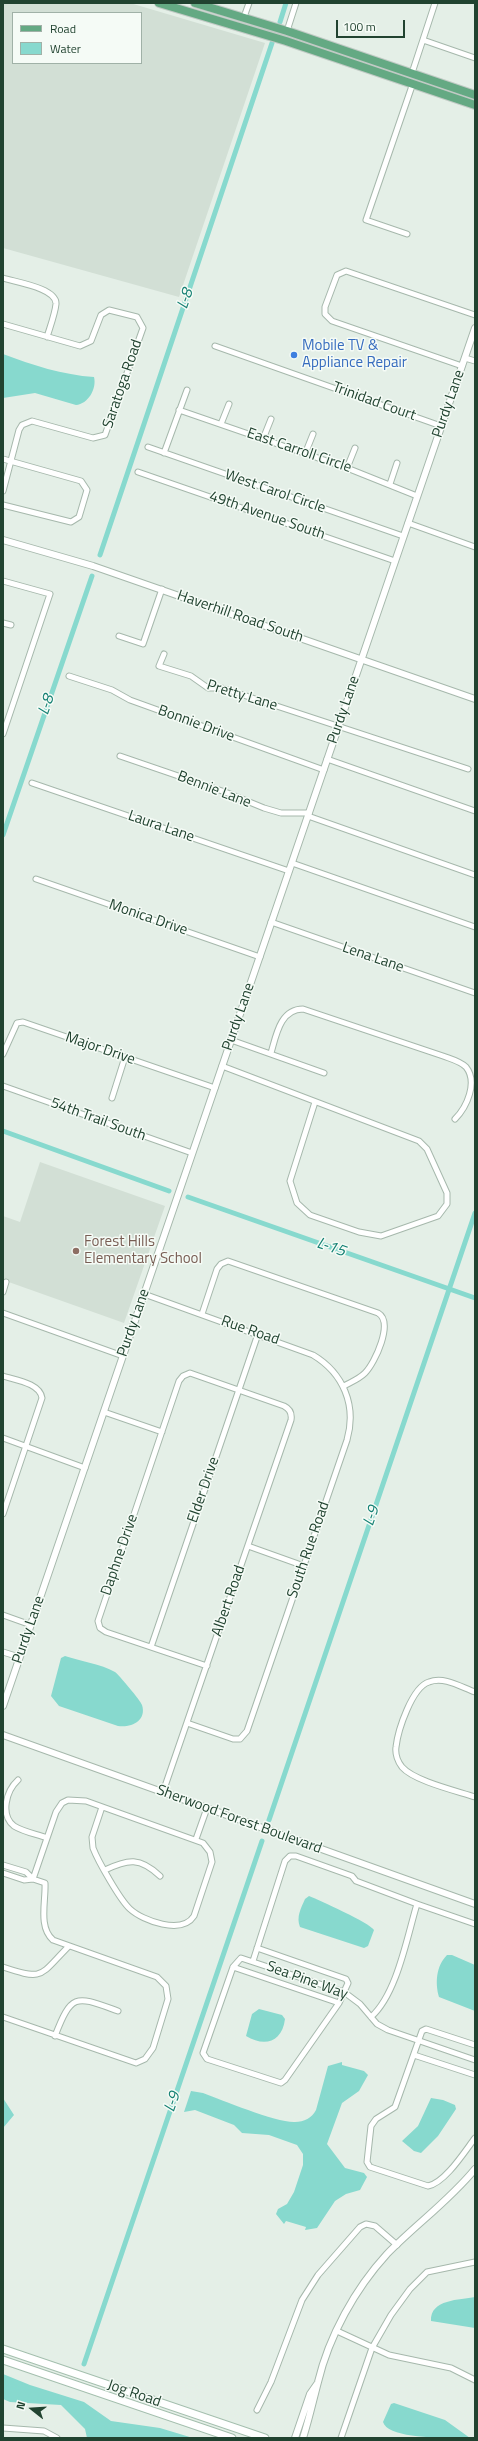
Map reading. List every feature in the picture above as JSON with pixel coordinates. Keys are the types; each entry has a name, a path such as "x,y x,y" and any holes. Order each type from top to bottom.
{"main road":[{"path":"159,3 347,61 475,105"},
{"path":"174,3 190,8 195,7 197,3 244,17 473,94"},
{"path":"202,16 211,13 254,25 262,23"},
{"path":"347,61 366,64 404,76 412,73"},
{"path":"413,83 423,81 456,92 473,94"},
{"name":"Jog Road","path":"3,2349 265,2438"},
{"name":"Jog Road","path":"3,2360 232,2438"},
{"path":"144,2408 147,2398"}],"street":[{"path":"244,17 249,3"},
{"path":"287,31 296,3"},
{"path":"412,73 436,3"},
{"path":"423,40 475,58"},
{"path":"407,234 366,220 413,83"},
{"path":"462,366 332,321 325,314 335,278 343,271 350,271 475,315"},
{"path":"3,278 47,291 54,297 56,303 47,337 3,324"},
{"name":"Saratoga Road","path":"3,491 19,430 26,422 32,421 93,438 105,435 142,325 134,315 109,310 101,315 93,338 86,345 80,346 47,337"},
{"name":"Purdy Lane","path":"3,1706 324,770 394,560 475,328"},
{"name":"Trinidad Court","path":"215,346 441,426"},
{"path":"465,358 475,361"},
{"path":"164,453 187,390"},
{"path":"221,424 229,404"},
{"name":"East Carroll Circle","path":"179,410 347,468 417,496"},
{"path":"263,439 271,419"},
{"path":"305,454 313,434"},
{"name":"West Carol Circle","path":"148,447 403,536"},
{"path":"347,468 355,448"},
{"path":"3,459 82,481 87,490 79,517 71,522 3,505"},
{"path":"390,484 396,463"},
{"name":"49th Avenue South","path":"138,472 394,560"},
{"path":"408,523 475,547"},
{"name":"Haverhill Road South","path":"3,540 93,566 162,589 475,699"},
{"path":"3,581 50,594 3,734"},
{"path":"120,636 143,644 162,589"},
{"path":"3,623 11,626"},
{"name":"Pretty Lane","path":"164,654 160,666 191,676 208,688 222,688 338,727"},
{"name":"Bonnie Drive","path":"69,676 112,690 136,703 324,770"},
{"path":"338,727 345,727 468,769"},
{"name":"Bennie Lane","path":"120,756 225,792 264,808 281,812 308,814 475,875"},
{"path":"327,759 475,811"},
{"name":"Laura Lane","path":"32,783 289,871"},
{"path":"292,863 475,927"},
{"name":"Monica Drive","path":"36,879 260,957"},
{"name":"Lena Lane","path":"271,922 475,993"},
{"path":"271,1053 285,1016 294,1010 303,1009 443,1056 464,1065 471,1076 471,1093 464,1110 455,1118"},
{"name":"Major Drive","path":"3,1054 13,1029 17,1023 23,1022 215,1088"},
{"path":"231,1040 324,1073"},
{"path":"112,1098 125,1057"},
{"path":"222,1066 409,1136 422,1143 427,1149 447,1193 447,1204 441,1214 381,1236 359,1232 310,1215 302,1208 294,1197 290,1181 315,1102"},
{"name":"54th Trail South","path":"3,1086 192,1154"},
{"path":"202,1314 217,1269 221,1264 232,1262 378,1314 383,1318 385,1328 370,1366 361,1376 344,1386"},
{"path":"3,1292 6,1282"},
{"name":"Rue Road","path":"144,1294 313,1355 329,1366 344,1386"},
{"path":"3,1313 123,1356"},
{"name":"Elder Drive","path":"150,1647 258,1334"},
{"name":"Daphne Drive","path":"207,1666 103,1630 98,1621 179,1381 183,1376 193,1374 239,1390"},
{"path":"3,1376 35,1387 42,1395 42,1402 3,1514"},
{"name":"South Rue Road","path":"187,1723 233,1739 240,1738 245,1734 349,1433 350,1410 344,1386"},
{"name":"Albert Road","path":"163,1792 291,1420 289,1410 284,1406 239,1390"},
{"path":"104,1412 162,1432"},
{"path":"3,1438 84,1468"},
{"path":"248,1546 304,1566"},
{"path":"3,1615 31,1625"},
{"path":"3,1652 20,1658"},
{"path":"475,1692 444,1680 430,1681 414,1693 396,1747 397,1757 403,1767 414,1775 475,1797"},
{"name":"Sherwood Forest Boulevard","path":"3,1735 475,1904"},
{"path":"18,1780 6,1797 4,1807 7,1816 15,1826 47,1838"},
{"path":"33,1879 56,1812 65,1801 79,1799 196,1839 205,1846 211,1855 212,1862 194,1916 184,1925 170,1926 133,1912 125,1904 92,1844 102,1807"},
{"path":"196,1839 207,1808"},
{"path":"253,1961 285,1861 290,1856 296,1856 352,1876 356,1881 475,1924"},
{"path":"105,1870 123,1861 134,1861 152,1868 160,1876"},
{"path":"3,1865 26,1872 33,1879 44,1883 46,1932 53,1940 160,1979 168,1989 168,1999 153,2048 148,2057 139,2062 129,2063 3,2017"},
{"path":"3,1873 24,1880 33,1879"},
{"path":"371,2017 378,2010 396,1973 417,1904"},
{"path":"3,1968 29,1976 37,1976 69,1946"},
{"path":"257,1948 346,1979 348,1983 339,2003 285,2080 281,2083 207,2058 204,2053 233,1967 339,2003"},
{"name":"Sea Pine Way","path":"233,1967 241,1958 344,1992 377,2024 388,2030 475,2060"},
{"path":"55,2036 65,2011 74,2002 88,2001 118,2011"},
{"path":"475,2045 426,2029 422,2031 395,2107 376,2119 371,2126 367,2162 370,2167 428,2186 433,2185 453,2166 475,2138"},
{"path":"414,2055 475,2075"},
{"path":"303,2438 316,2395 318,2382 337,2331 364,2284 397,2245 466,2181 475,2170"},
{"path":"257,2410 271,2382 302,2300 318,2275 360,2226 366,2224 375,2226 397,2245"},
{"path":"341,2438 372,2348 391,2315 410,2289 428,2272 475,2262"},
{"path":"337,2331 372,2348 402,2359 458,2370 475,2380"},
{"path":"296,2438 310,2394 318,2382"},
{"path":"3,2428 44,2430 57,2438"}],"shaded area":[{"path":"3,3 130,3 265,43 179,297 3,248"},
{"name":"Forest Hills Elementary School","path":"40,1162 165,1206 124,1323 3,1280 3,1216 20,1222"}],"water":[{"path":"3,354 48,369 94,377 95,382 93,391 88,399 76,405 35,393 3,398"},
{"path":"65,1656 115,1672 130,1688 141,1703 143,1711 140,1719 128,1726 118,1726 59,1706 51,1696 61,1658"},
{"path":"309,1896 364,1922 374,1930 368,1946 364,1948 300,1927 300,1913 305,1899"},
{"path":"447,1955 452,1955 475,1965 475,2011 439,1997 437,1975 443,1959"},
{"path":"259,2009 282,2015 285,2019 280,2033 271,2041 259,2041 246,2036 252,2014"},
{"path":"342,2062 342,2065 364,2071 368,2075 359,2091 342,2103 327,2144 345,2168 364,2173 367,2177 360,2190 346,2194 335,2201 317,2228 305,2230 306,2227 286,2221 284,2224 276,2214 278,2209 287,2204 294,2192 303,2165 303,2154 297,2145 269,2135 242,2133 234,2125 195,2110 184,2112 191,2091 203,2093 276,2119 295,2122 302,2121 310,2117 316,2110 328,2066"},
{"path":"3,2098 14,2115 3,2128"},
{"path":"431,2098 443,2100 455,2105 456,2109 438,2136 421,2153 414,2151 402,2141 418,2126"},
{"path":"475,2297 475,2328 431,2321 435,2308 454,2300"},
{"path":"3,2374 30,2385 84,2402 111,2421 160,2428 193,2438 87,2438 85,2429 61,2405 10,2402 3,2399"},
{"path":"394,2403 445,2420 470,2438 422,2437 396,2432 387,2428 383,2422 391,2404"}],"waterway":[{"name":"L-8","path":"280,22 286,3"},
{"name":"L-8","path":"100,555 272,43"},
{"name":"L-8","path":"3,835 92,576"},
{"name":"L-15","path":"3,1131 169,1191"},
{"name":"L-15","path":"188,1197 475,1298"},
{"name":"L-9","path":"269,1820 475,1213"},
{"name":"L-9","path":"84,2364 262,1841"}],"place":[{"name":"Mobile TV & Appliance Repair","path":"294,355"},
{"name":"Forest Hills Elementary School","path":"76,1251"}]}
